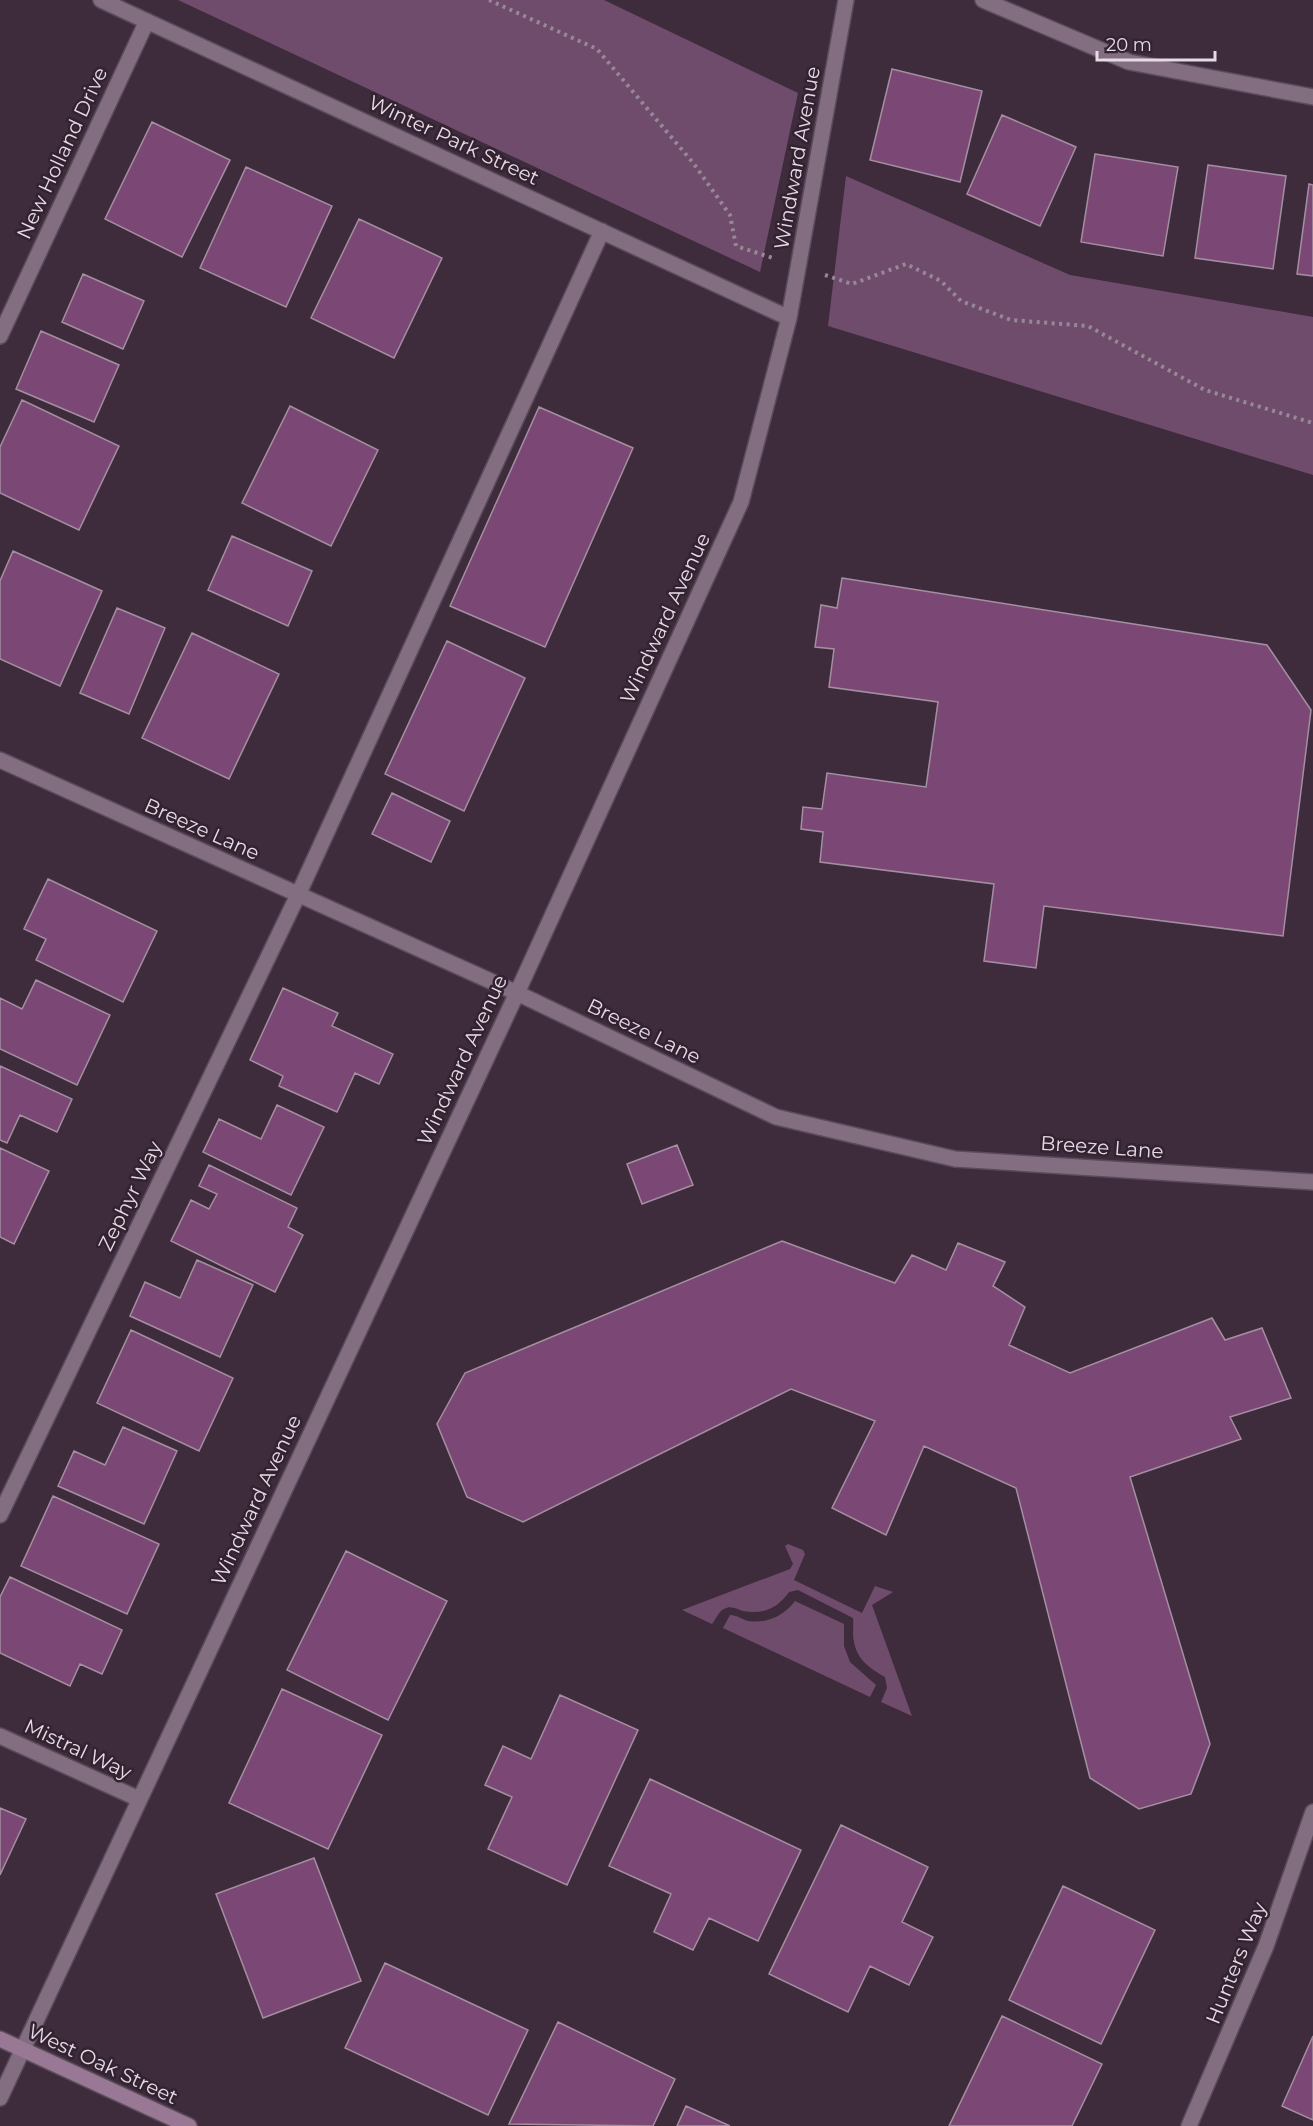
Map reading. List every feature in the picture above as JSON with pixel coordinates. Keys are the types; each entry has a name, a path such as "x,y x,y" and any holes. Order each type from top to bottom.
{"main road":[{"name":"West Oak Street","path":"0,2039 189,2126"}],"street":[{"name":"Winter Park Street","path":"101,0 789,318"},
{"name":"Windward Avenue","path":"0,2098 517,993 741,502 789,318 846,0"},
{"path":"983,0 1129,62 1313,97"},
{"name":"New Holland Drive","path":"0,336 147,21"},
{"name":"Zephyr Way","path":"0,1515 298,895 602,231"},
{"name":"Breeze Lane","path":"0,760 517,993 776,1117 955,1159 1313,1182"},
{"name":"Mistral Way","path":"0,1736 139,1799"},
{"name":"Hunters Way","path":"1189,2126 1266,1946 1313,1812"}],"path":[{"path":"489,0 597,49 694,164 730,215 736,246 852,284 906,264 941,281 961,301 1011,320 1088,326 1205,390 1313,423"}],"shaded area":[{"path":"178,0 604,0 798,93 760,272"},
{"path":"846,176 1070,275 1313,317 1313,475 828,326"},
{"path":"788,1544 803,1550 805,1554 794,1580 862,1613 875,1586 893,1592 872,1605 912,1716 881,1702 887,1688 885,1677 870,1667 858,1654 853,1639 853,1618 798,1590 789,1592 775,1606 763,1611 750,1612 727,1608 721,1611 712,1624 682,1610 790,1569 793,1564 785,1546"},
{"path":"795,1601 844,1624 844,1646 850,1662 876,1685 870,1697 723,1628 730,1615 755,1622 768,1620 786,1611"}],"building":[{"path":"892,69 982,91 960,182 870,160"},
{"path":"1002,115 1076,147 1040,226 967,194"},
{"path":"152,122 230,160 182,257 105,219"},
{"path":"1095,154 1178,167 1163,256 1081,242"},
{"path":"1208,165 1286,176 1273,269 1195,258"},
{"path":"246,167 332,206 286,307 200,268"},
{"path":"1309,184 1313,185 1313,276 1297,274"},
{"path":"359,219 442,258 394,358 311,318"},
{"path":"83,274 144,301 123,349 62,322"},
{"path":"41,331 119,365 94,422 16,389"},
{"path":"22,400 119,446 79,530 0,493 0,447"},
{"path":"290,406 378,450 331,546 242,503"},
{"path":"539,407 633,448 545,647 450,606"},
{"path":"232,536 312,571 288,626 208,590"},
{"path":"13,551 102,591 60,686 0,659 0,581"},
{"path":"842,578 1267,645 1311,710 1283,936 1044,906 1036,968 984,961 994,884 820,862 823,832 801,829 803,807 822,809 827,773 926,787 938,702 829,687 834,649 815,647 821,605 837,608"},
{"path":"117,608 165,628 129,714 80,693"},
{"path":"192,633 279,674 229,779 142,738"},
{"path":"447,641 525,678 464,811 385,774"},
{"path":"392,793 450,821 431,862 372,834"},
{"path":"48,879 157,931 123,1002 36,960 46,939 24,929"},
{"path":"36,980 110,1015 77,1085 0,1049 0,998 22,1009"},
{"path":"283,988 338,1013 332,1026 393,1054 379,1084 355,1073 337,1112 279,1086 283,1076 250,1060"},
{"path":"0,1066 72,1099 57,1132 20,1115 7,1143 0,1140"},
{"path":"277,1105 324,1127 291,1195 203,1152 219,1119 261,1139"},
{"path":"677,1145 693,1185 642,1204 627,1164"},
{"path":"0,1148 49,1171 14,1244 0,1237"},
{"path":"209,1165 297,1208 288,1227 303,1235 275,1292 171,1241 191,1200 209,1209 217,1194 199,1186"},
{"path":"782,1241 895,1283 912,1255 946,1270 958,1243 1005,1262 993,1286 1025,1307 1009,1345 1070,1373 1212,1318 1225,1340 1262,1328 1291,1398 1230,1417 1241,1439 1130,1477 1210,1744 1191,1794 1139,1809 1090,1778 1016,1488 924,1446 886,1535 832,1508 875,1421 791,1389 523,1522 467,1497 437,1424 465,1373"},
{"path":"197,1260 253,1285 220,1357 130,1316 145,1282 180,1298"},
{"path":"131,1330 233,1378 199,1451 97,1403"},
{"path":"123,1427 177,1451 144,1524 58,1486 74,1451 105,1465"},
{"path":"53,1496 159,1544 127,1614 21,1566"},
{"path":"346,1551 447,1601 388,1720 287,1670"},
{"path":"10,1577 122,1630 102,1674 80,1664 70,1686 0,1653 0,1597"},
{"path":"282,1689 382,1735 328,1849 229,1803"},
{"path":"560,1695 638,1730 567,1885 488,1849 512,1797 485,1785 503,1746 531,1759"},
{"path":"650,1779 801,1850 758,1941 709,1918 693,1950 654,1932 671,1894 609,1866"},
{"path":"0,1808 26,1819 0,1875"},
{"path":"841,1825 928,1867 902,1922 933,1937 909,1985 870,1966 848,2012 769,1974"},
{"path":"314,1858 361,1981 263,2018 216,1894"},
{"path":"1063,1886 1155,1930 1101,2044 1009,2000"},
{"path":"385,1963 528,2030 488,2115 345,2048"},
{"path":"1002,2016 1102,2064 1072,2126 949,2126"},
{"path":"558,2022 675,2079 653,2126 509,2124"},
{"path":"1313,2036 1313,2120 1282,2106"},
{"path":"686,2106 730,2126 677,2126"}]}
